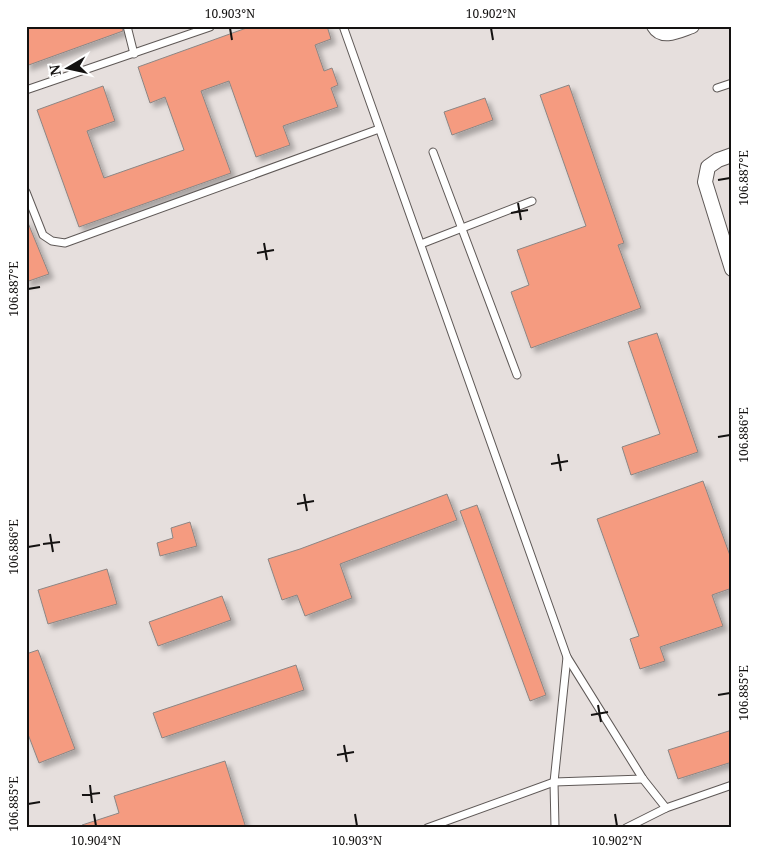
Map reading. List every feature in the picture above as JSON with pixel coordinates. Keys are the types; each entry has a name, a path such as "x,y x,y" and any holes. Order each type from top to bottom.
{"street":[{"path":"654,26 657,30 666,34 692,26"},
{"path":"732,156 718,160 708,167 705,182 732,269"}],"lane":[{"path":"127,26 134,54"},
{"path":"26,90 210,26"},
{"path":"343,26 567,657 643,779 666,808"},
{"path":"717,88 732,83"},
{"path":"26,192 44,235 52,242 65,243 379,129"},
{"path":"433,152 517,375"},
{"path":"421,244 532,201"},
{"path":"555,828 554,782 567,657"},
{"path":"427,828 554,782 643,779"},
{"path":"626,828 666,808 732,785"}],"building":[{"path":"26,26 122,26 123,31 26,66"},
{"path":"252,26 327,26 331,39 315,45 324,71 332,68 338,85 331,88 338,107 283,126 290,145 256,157 229,81 201,91 231,173 79,227 37,110 103,86 115,121 87,131 104,178 184,150 165,97 150,103 138,67"},
{"path":"569,85 624,243 618,245 641,308 531,348 511,292 529,285 517,250 586,226 540,95"},
{"path":"485,98 493,120 452,135 444,112"},
{"path":"26,218 49,274 26,282"},
{"path":"657,333 698,452 631,475 622,447 660,434 628,342"},
{"path":"703,481 732,561 732,588 712,595 723,626 660,647 665,661 640,669 630,639 639,636 597,519"},
{"path":"447,494 457,520 340,564 352,598 305,616 297,595 282,600 268,559 300,549"},
{"path":"477,505 546,695 530,701 460,511"},
{"path":"190,522 197,546 160,556 157,543 173,538 171,528"},
{"path":"107,569 117,604 48,624 38,590"},
{"path":"222,596 231,620 158,646 149,622"},
{"path":"38,650 75,749 39,763 26,729 26,654"},
{"path":"296,665 304,690 162,738 153,713"},
{"path":"732,730 732,762 678,779 668,750"},
{"path":"225,761 246,828 83,828 82,825 119,813 114,796"}]}
